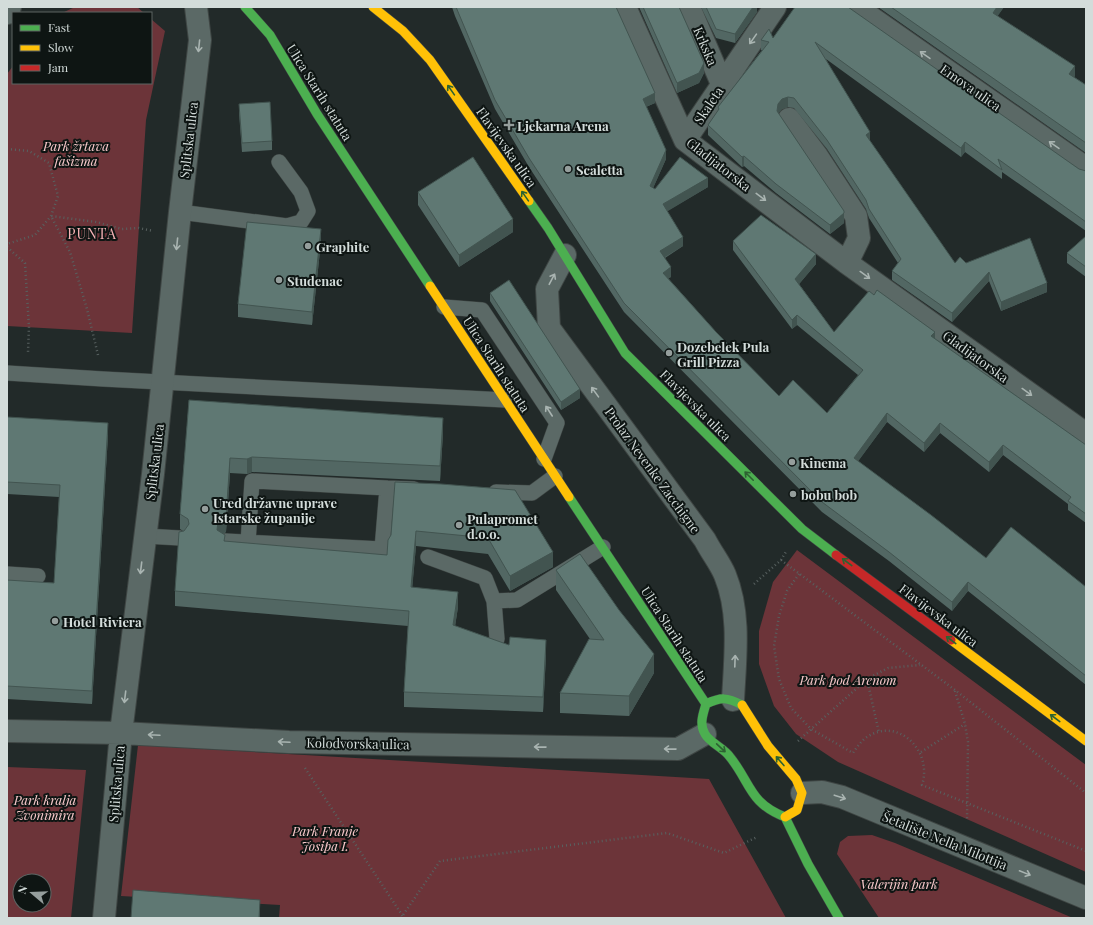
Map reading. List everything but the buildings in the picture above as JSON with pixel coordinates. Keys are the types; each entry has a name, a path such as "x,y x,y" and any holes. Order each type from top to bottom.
{"main road":[{"path":"245,7 270,35"},
{"name":"Flavijevska ulica","path":"373,7 402,28 421,48 548,228 625,353 802,528 1086,741"},
{"path":"262,14 270,35"},
{"name":"Ulica Starih statuta","path":"270,35 317,114 706,704"},
{"path":"785,817 797,810 802,793 796,779 768,746 744,706 733,700 719,698 706,704 701,718 705,734 730,756 756,798 770,811 785,817 808,864 839,918"}],"street":[{"path":"7,14 10,7"},
{"name":"Splitska ulica","path":"104,918 121,733 146,536 177,235 200,40 196,7"},
{"name":"Gladijatorska","path":"625,7 685,140 847,263 1086,434"},
{"name":"Krkska","path":"689,7 722,84"},
{"name":"Skaleta","path":"685,140 775,7"},
{"name":"Emova ulica","path":"856,7 1086,168"},
{"path":"788,119 817,156 856,216 858,238 847,263"},
{"name":"Prolaz Nevenke Zacchigne","path":"565,255 547,289 548,328 705,540 724,575 733,603 735,646 733,700"},
{"name":"Kolodvorska ulica","path":"7,731 121,733 289,742 678,749 705,734"},
{"name":"Šetalište Nella Milottija","path":"802,793 822,792 842,797 1086,898"}],"lane":[{"path":"180,212 287,226 301,222 308,211 301,192 279,162"},
{"path":"444,307 482,310 553,416 557,423 544,459"},
{"path":"7,373 505,400"},
{"path":"479,491 532,493 555,476"},
{"path":"248,543 252,481 425,489"},
{"path":"225,542 382,549 387,488"},
{"path":"146,536 180,538"},
{"path":"494,601 517,600 603,548"},
{"path":"428,557 485,578 494,601 497,639"},
{"path":"7,574 38,576"}],"path":[{"path":"7,149 29,151 49,163 58,196 52,216 35,235 7,245 25,263 29,327 27,374"},
{"path":"52,216 96,222 122,229 139,228 177,235"},
{"path":"52,216 70,252 87,309 103,379"},
{"path":"733,603 781,560 802,528"},
{"path":"781,560 955,690 1086,793"},
{"path":"799,574 787,591 779,616 774,646 779,679 791,708 811,729 853,753 860,743 868,737 879,733 900,734 912,741 920,752 925,766 922,785 1086,851"},
{"path":"797,742 867,679 888,668 921,665"},
{"path":"867,679 879,733"},
{"path":"955,690 965,724 968,742 967,824"},
{"path":"920,752 965,724"},
{"path":"289,742 402,918 440,861 667,833 724,853 757,837"}],"green space":[{"path":"75,7 137,7 143,12 64,12"},
{"name":"Park žrtava fašizma","path":"152,20 165,31 146,120 132,333 7,326 7,74 12,67 12,84 152,84"},
{"name":"Park pod Arenom","path":"797,550 1086,765 1086,872 838,762 796,734 774,706 759,664 759,631 773,582"},
{"name":"Park Franje Josipa I.","path":"138,745 709,779 786,918 279,918 280,905 121,896"},
{"name":"Park kralja Zvonimira","path":"7,767 86,770 71,918 7,918"},
{"name":"Valerijin park","path":"872,835 895,843 1073,918 879,918 837,854 840,842 848,836"}],"traffic: fast":[{"path":"245,7 270,35 317,114 430,286"},
{"path":"529,201 548,228 625,353 802,529 836,555"},
{"path":"569,497 706,704"},
{"path":"742,705 728,699 720,699 706,704 702,719 703,730 707,737 730,757 757,799 773,811 785,817 808,864 839,918"}],"traffic: slow":[{"path":"373,7 403,31 430,60 529,201"},
{"path":"430,286 569,497"},
{"path":"951,640 1086,741"},
{"path":"742,705 768,746 796,779 802,793 797,810 785,817"}],"traffic: jam":[{"path":"836,555 951,640"}],"place":[{"name":"Ljekarna Arena","path":"509,125"},
{"name":"Scaletta","path":"568,169"},
{"name":"Graphite","path":"308,246"},
{"name":"Studenac","path":"279,280"},
{"name":"Dozebelek Pula Grill Pizza","path":"669,353"},
{"name":"Kinema","path":"792,462"},
{"name":"bobu bob","path":"793,494"},
{"name":"Ured državne uprave Istarske županije","path":"205,509"},
{"name":"Pulapromet d.o.o.","path":"459,525"},
{"name":"Hotel Riviera","path":"55,621"}],"district":[{"name":"PUNTA","path":"92,233"}]}
